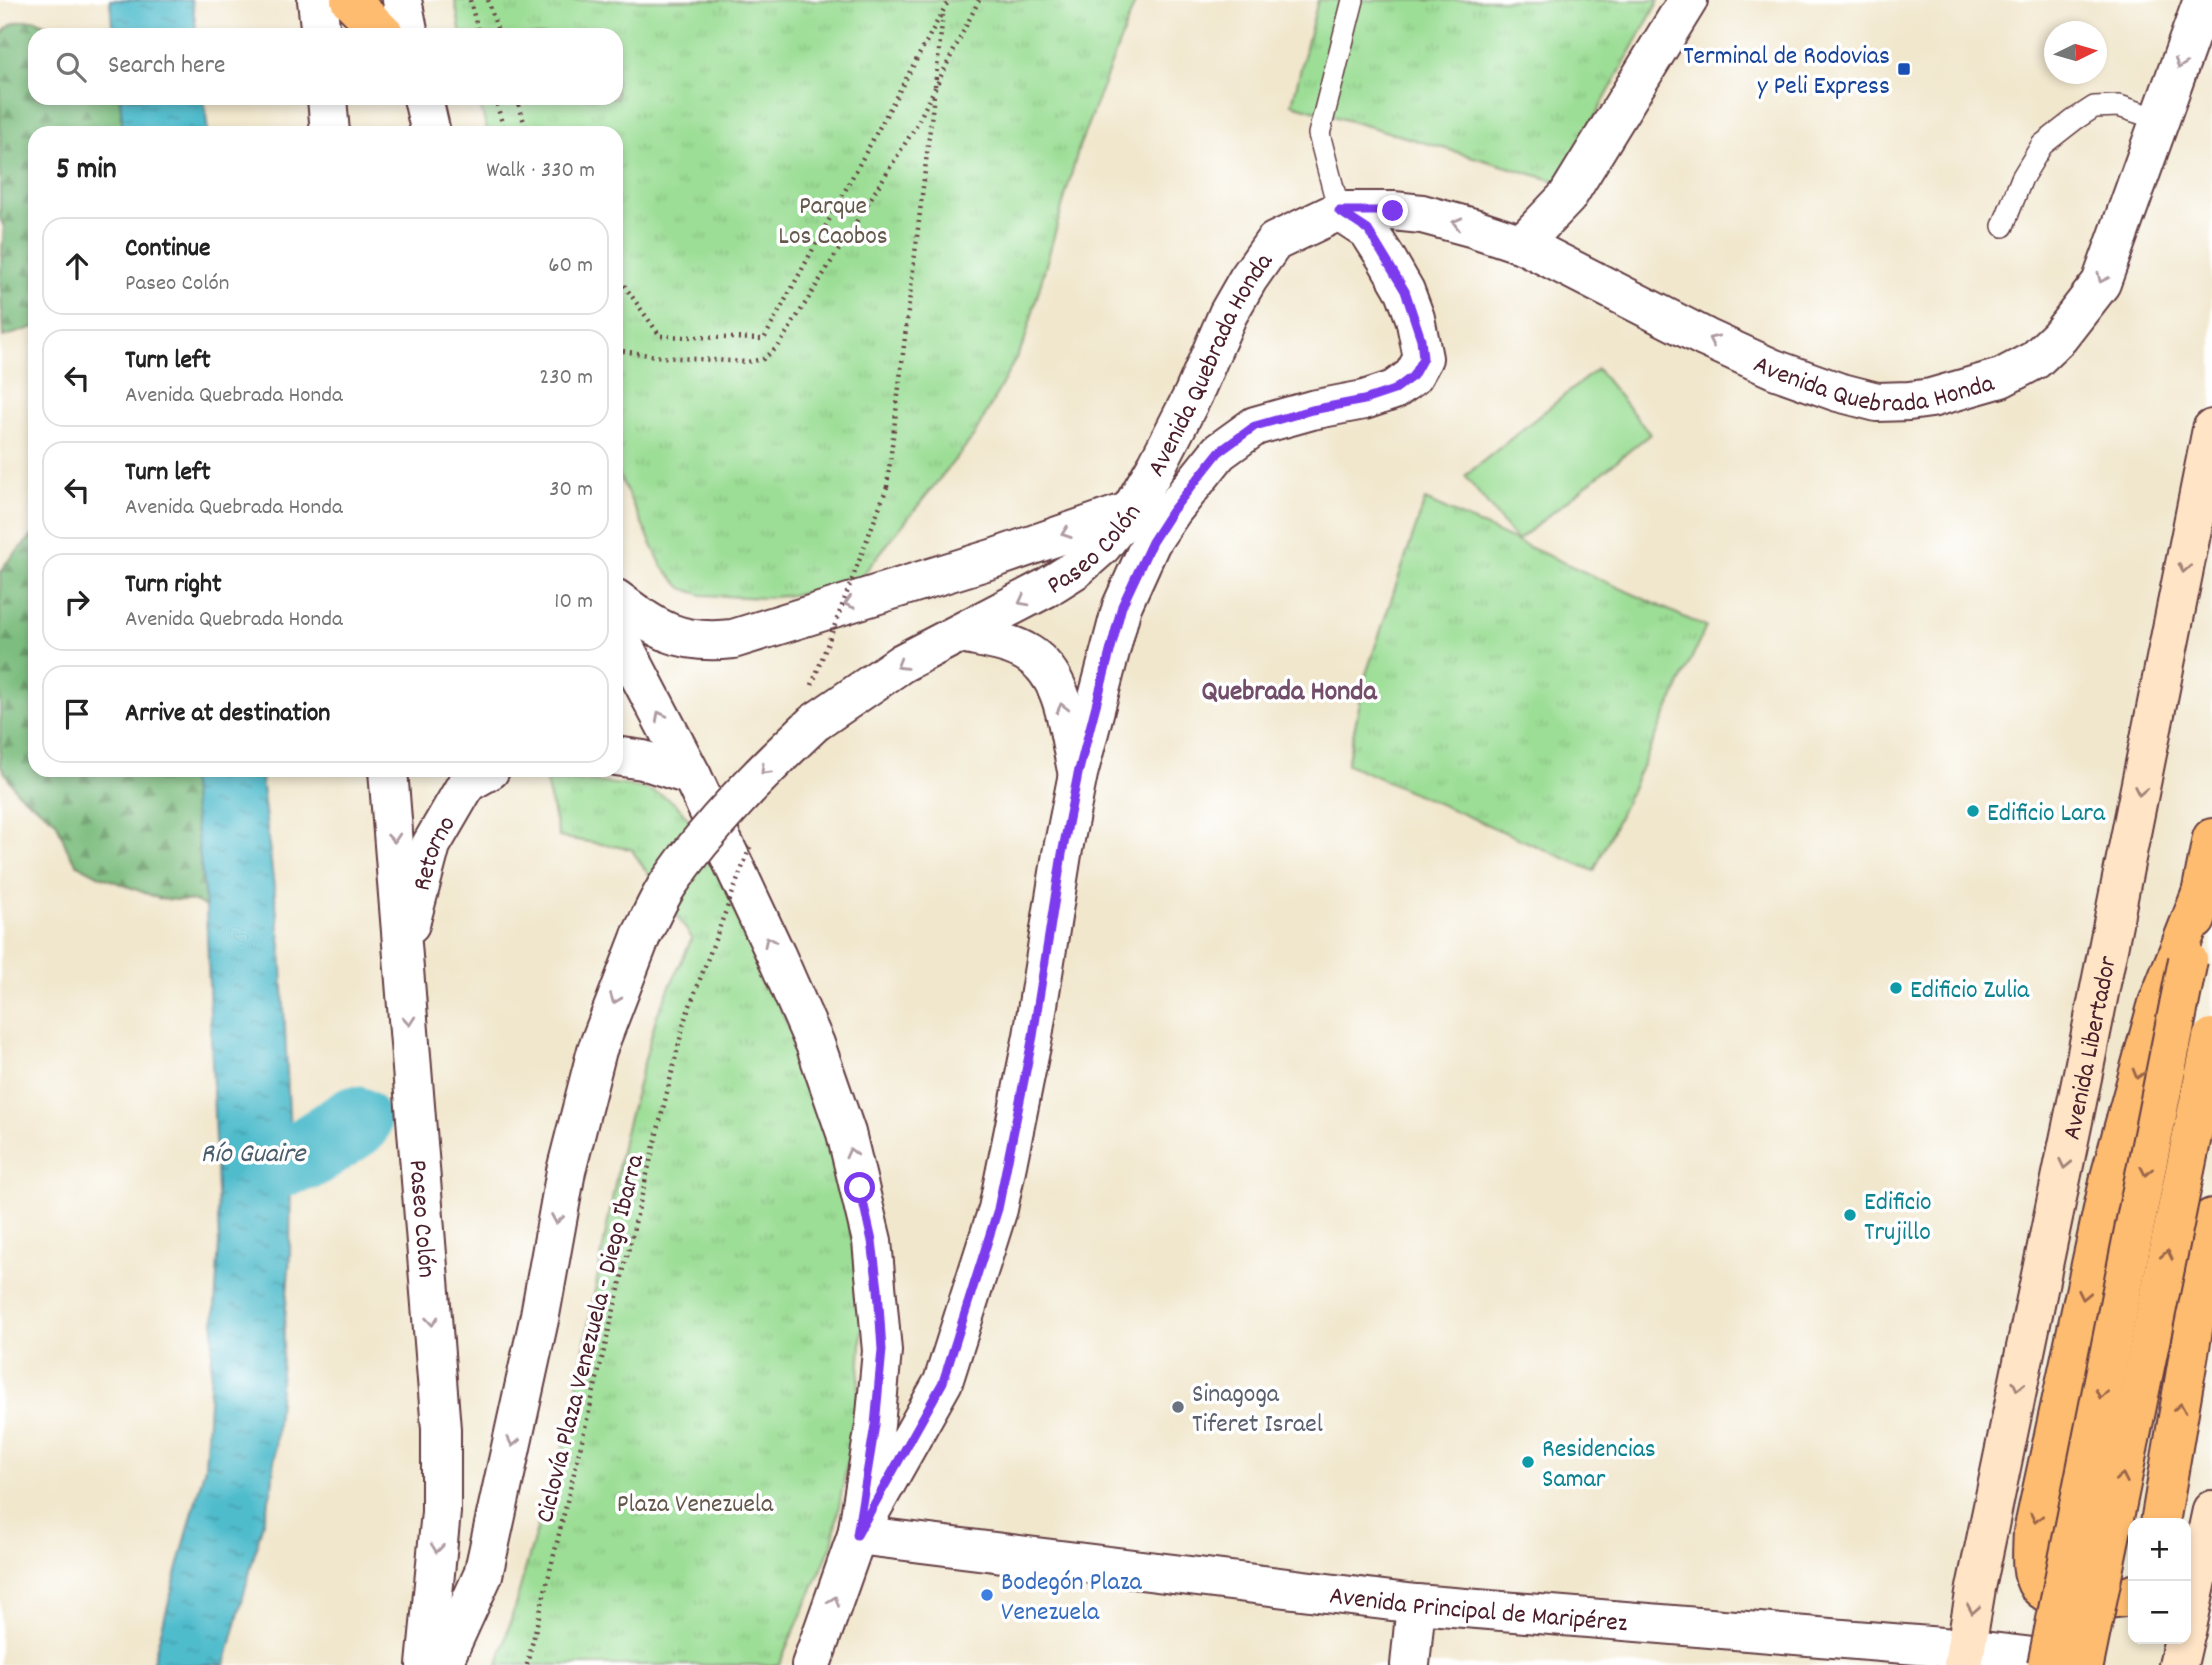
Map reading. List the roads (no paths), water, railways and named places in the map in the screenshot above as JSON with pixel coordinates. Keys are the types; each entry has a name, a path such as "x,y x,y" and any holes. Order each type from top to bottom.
{"main road":[{"path":"350,0 378,28"},
{"name":"Avenida Libertador","path":"1964,1657 2212,429"},
{"path":"2047,1665 2212,838"},
{"path":"2128,1595 2067,1599 2045,1594 2034,1580 2033,1532 2113,1164 2158,1003 2201,894"},
{"path":"2084,1665 2212,1038"},
{"path":"2161,1518 2212,1217"},
{"path":"2191,1609 2212,1510"},
{"path":"2178,1665 2183,1644"}],"street":[{"path":"317,0 320,28"},
{"path":"402,0 408,28"},
{"path":"1522,244 1567,197 1688,0"},
{"name":"Avenida Quebrada Honda","path":"1130,511 1193,395 1228,314 1248,279 1274,242 1339,211 1393,211 1422,215 1522,244 1706,338 1804,381 1877,402 1931,398 2001,378 2035,360 2059,337 2101,283 2203,0"},
{"path":"328,105 329,126"},
{"path":"425,105 429,126"},
{"name":"Avenida Quebrada Honda","path":"857,1535 943,1382 998,1209 1033,1036 1062,854 1078,774 1122,606 1152,542 1184,494 1219,452 1255,426 1312,410 1364,400 1394,390 1413,376 1423,358 1415,318 1405,291 1368,230 1339,211"},
{"name":"Paseo Colón","path":"623,604 652,625 681,638 707,642 733,639 995,558 1130,511"},
{"name":"Paseo Colón","path":"442,1665 483,1575 540,1315 566,1171 597,1050 641,936 667,885 705,836 759,775 814,723 902,663 961,634 1076,569 1102,546 1130,511"},
{"name":"Avenida Quebrada Honda","path":"961,634 1004,643 1028,653 1047,668 1058,689 1078,774"},
{"path":"623,644 692,776 815,1044 846,1133 872,1241 882,1350 875,1425 857,1535 811,1665"},
{"path":"623,757 643,760 692,776"},
{"name":"Paseo Colón","path":"389,777 441,1429 441,1512 426,1665"},
{"name":"Retorno","path":"403,953 431,845 467,783 478,777"},
{"name":"Avenida Principal de Maripérez","path":"857,1535 1416,1604 1964,1657 2103,1665"},
{"path":"1410,1665 1416,1604"}],"lane":[{"path":"1339,211 1319,134 1353,0"},
{"path":"2003,226 2022,178 2042,145 2074,120 2094,107 2119,106 2161,120"}],"water":[{"path":"110,0 192,0 196,28 112,28"},
{"path":"121,105 205,105 207,126 122,126"},
{"name":"Río Guaire","path":"190,777 261,777 281,946 291,1155 290,1256 272,1488 225,1665 152,1665 205,1466 219,1244 206,907"}],"waterway":[{"path":"281,1161 306,1154 355,1122"}],"place":[{"name":"Terminal de Rodovias y Peli Express","path":"1904,69"},
{"name":"Edificio Lara","path":"1973,811"},
{"name":"Edificio Zulia","path":"1896,988"},
{"name":"Edificio Trujillo","path":"1850,1215"},
{"name":"Sinagoga Tiferet Israel","path":"1178,1407"},
{"name":"Residencias Samar","path":"1528,1462"},
{"name":"Bodegón Plaza Venezuela","path":"987,1595"}],"district":[{"name":"Quebrada Honda","path":"1289,689"}],"park label":[{"name":"Parque Los Caobos","path":"833,218"},
{"name":"Plaza Venezuela","path":"695,1502"}]}
